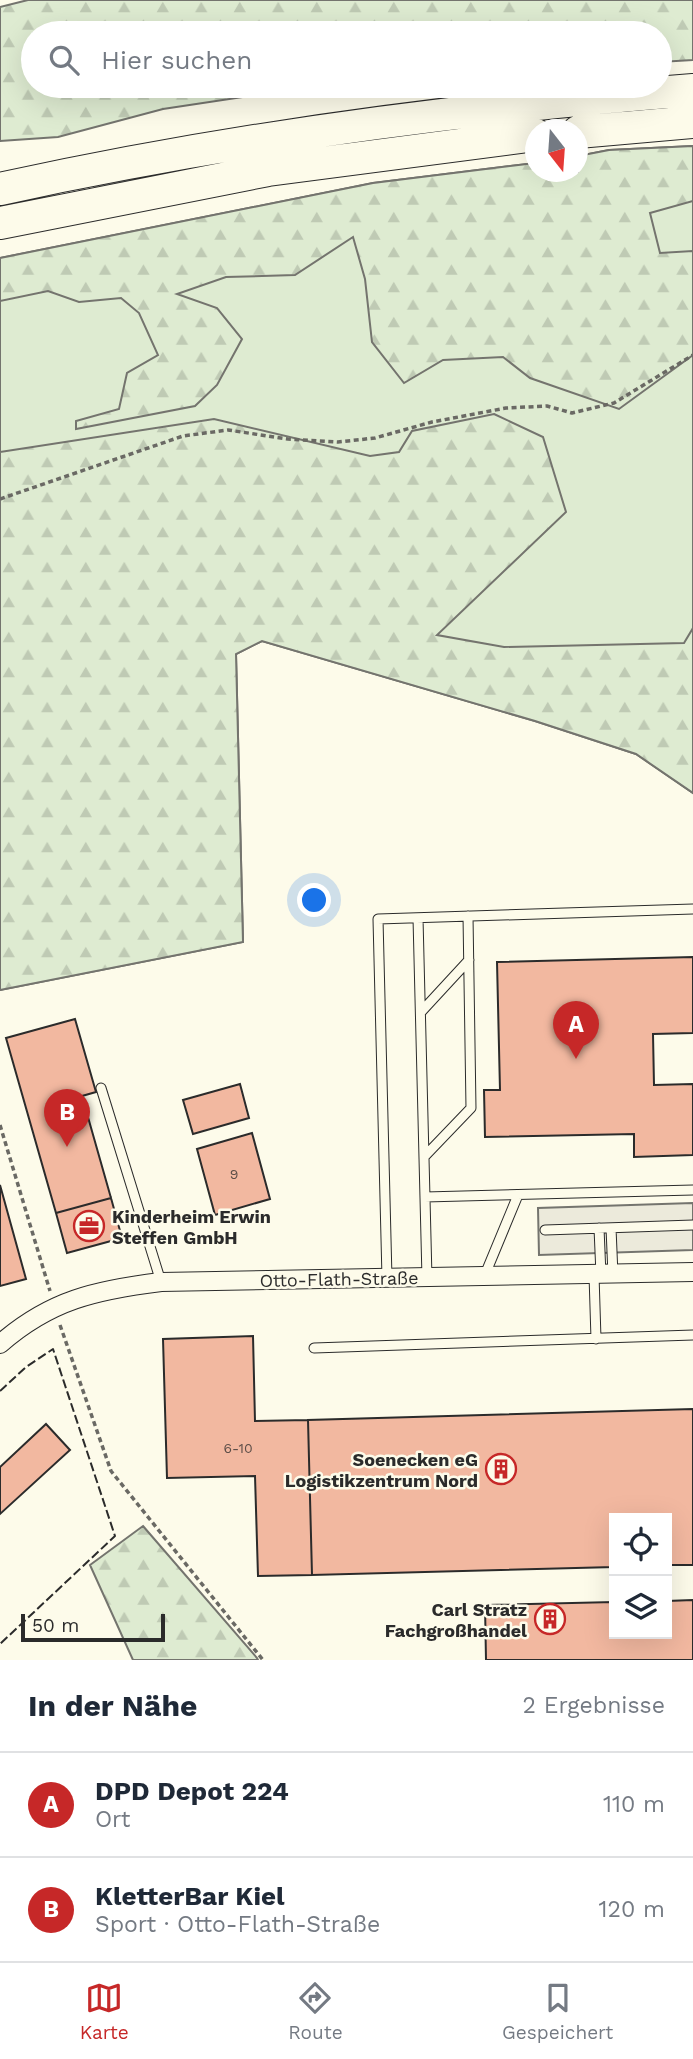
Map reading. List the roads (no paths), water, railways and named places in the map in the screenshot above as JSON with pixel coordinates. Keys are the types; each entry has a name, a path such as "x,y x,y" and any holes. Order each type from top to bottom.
{"highway":[{"path":"672,92 693,90"},
{"path":"0,189 136,162 391,120 612,98"},
{"path":"588,131 693,122"},
{"path":"0,223 268,170 525,136"},
{"path":"0,171 136,162"},
{"path":"0,232 66,208"}],"street":[{"name":"Otto-Flath-Straße","path":"0,1344 54,1306 112,1288 161,1282 693,1272"}],"lane":[{"path":"387,1278 378,919 693,909"},
{"path":"424,1157 471,1108 468,916"},
{"path":"418,918 427,1278"},
{"path":"421,1012 469,960"},
{"path":"101,1088 161,1282"},
{"path":"425,1197 693,1190"},
{"path":"484,1277 505,1220 518,1195"},
{"path":"545,1230 693,1226"},
{"path":"599,1228 602,1275"},
{"path":"596,1339 602,1275 611,1228"},
{"path":"314,1348 693,1335"}],"place":[{"name":"DPD Depot 224","path":"576,1059"},
{"name":"KletterBar Kiel","path":"67,1147"},
{"name":"Kinderheim Erwin Steffen GmbH","path":"89,1226"},
{"name":"Soenecken eG Logistikzentrum Nord","path":"501,1469"},
{"name":"Carl Stratz Fachgroßhandel","path":"550,1619"}]}
